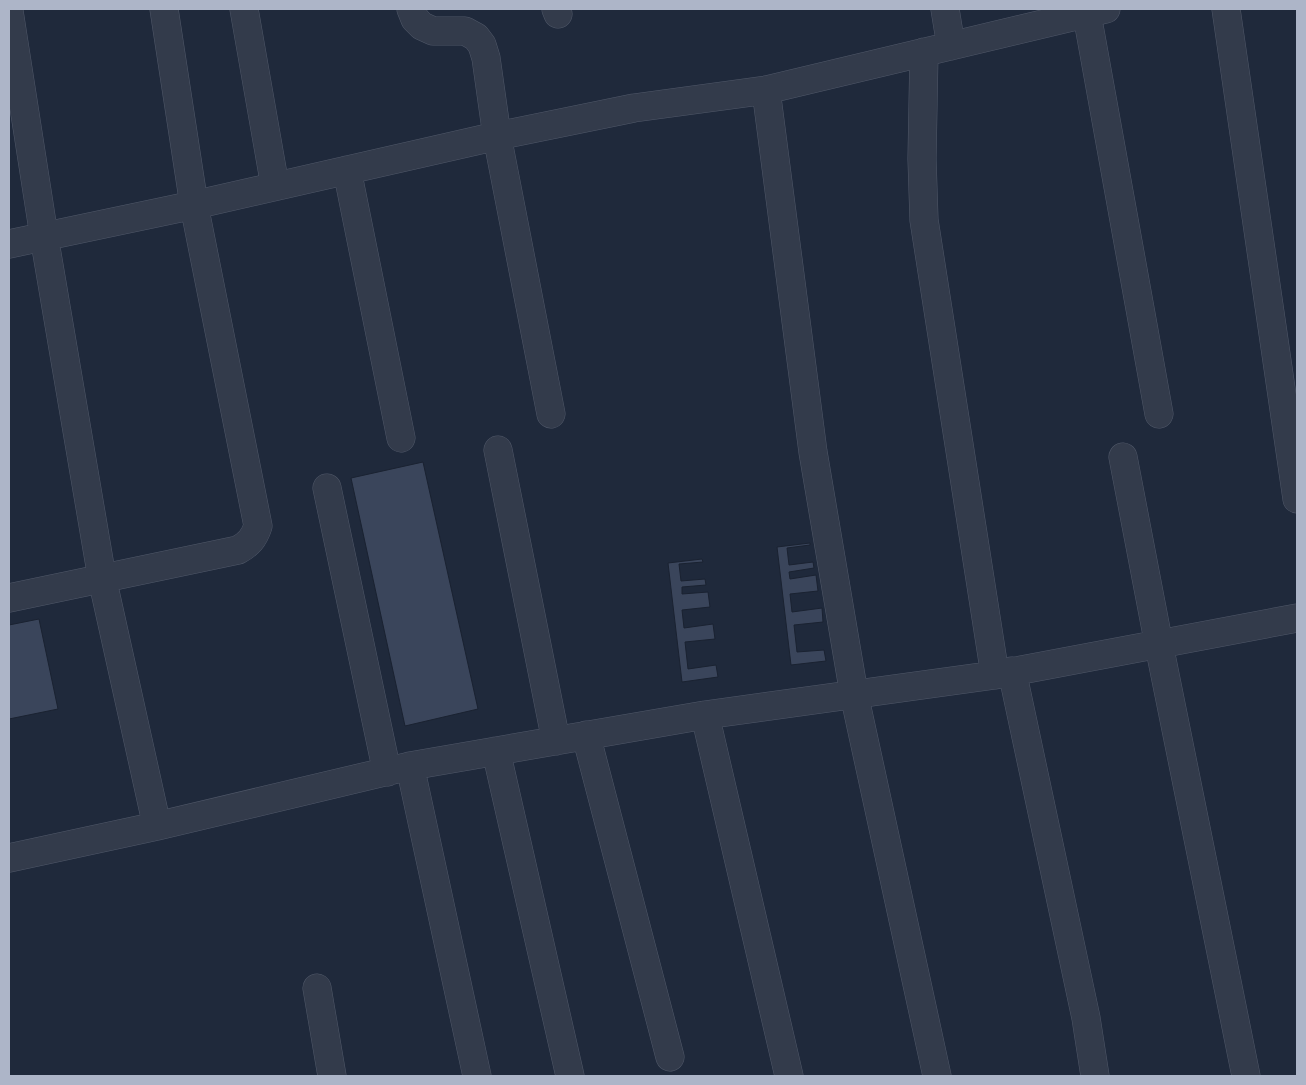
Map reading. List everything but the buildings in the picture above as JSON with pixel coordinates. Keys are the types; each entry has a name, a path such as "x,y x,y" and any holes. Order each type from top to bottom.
{"street":[{"path":"9,598 238,550 248,545 255,536 258,526 194,204 164,9"},
{"path":"244,9 275,186"},
{"path":"411,9 415,19 422,26 433,31 465,31 476,37 482,46 486,58 497,136 550,414"},
{"path":"945,9 951,46"},
{"path":"1226,9 1297,499"},
{"path":"9,244 497,136 634,108 766,90 1093,10 1159,414"},
{"path":"9,12 44,236 102,578 157,826"},
{"path":"924,52 922,159 924,220 1003,673 1086,1018 1096,1076"},
{"path":"766,90 813,452 854,694 937,1076"},
{"path":"347,170 401,438"},
{"path":"498,450 556,740"},
{"path":"1123,457 1246,1076"},
{"path":"327,488 477,1076"},
{"path":"9,858 157,826 398,769 705,715 1003,673 1297,618"},
{"path":"705,715 789,1076"},
{"path":"586,736 670,1058"},
{"path":"496,751 570,1076"},
{"path":"317,988 332,1076"}]}
